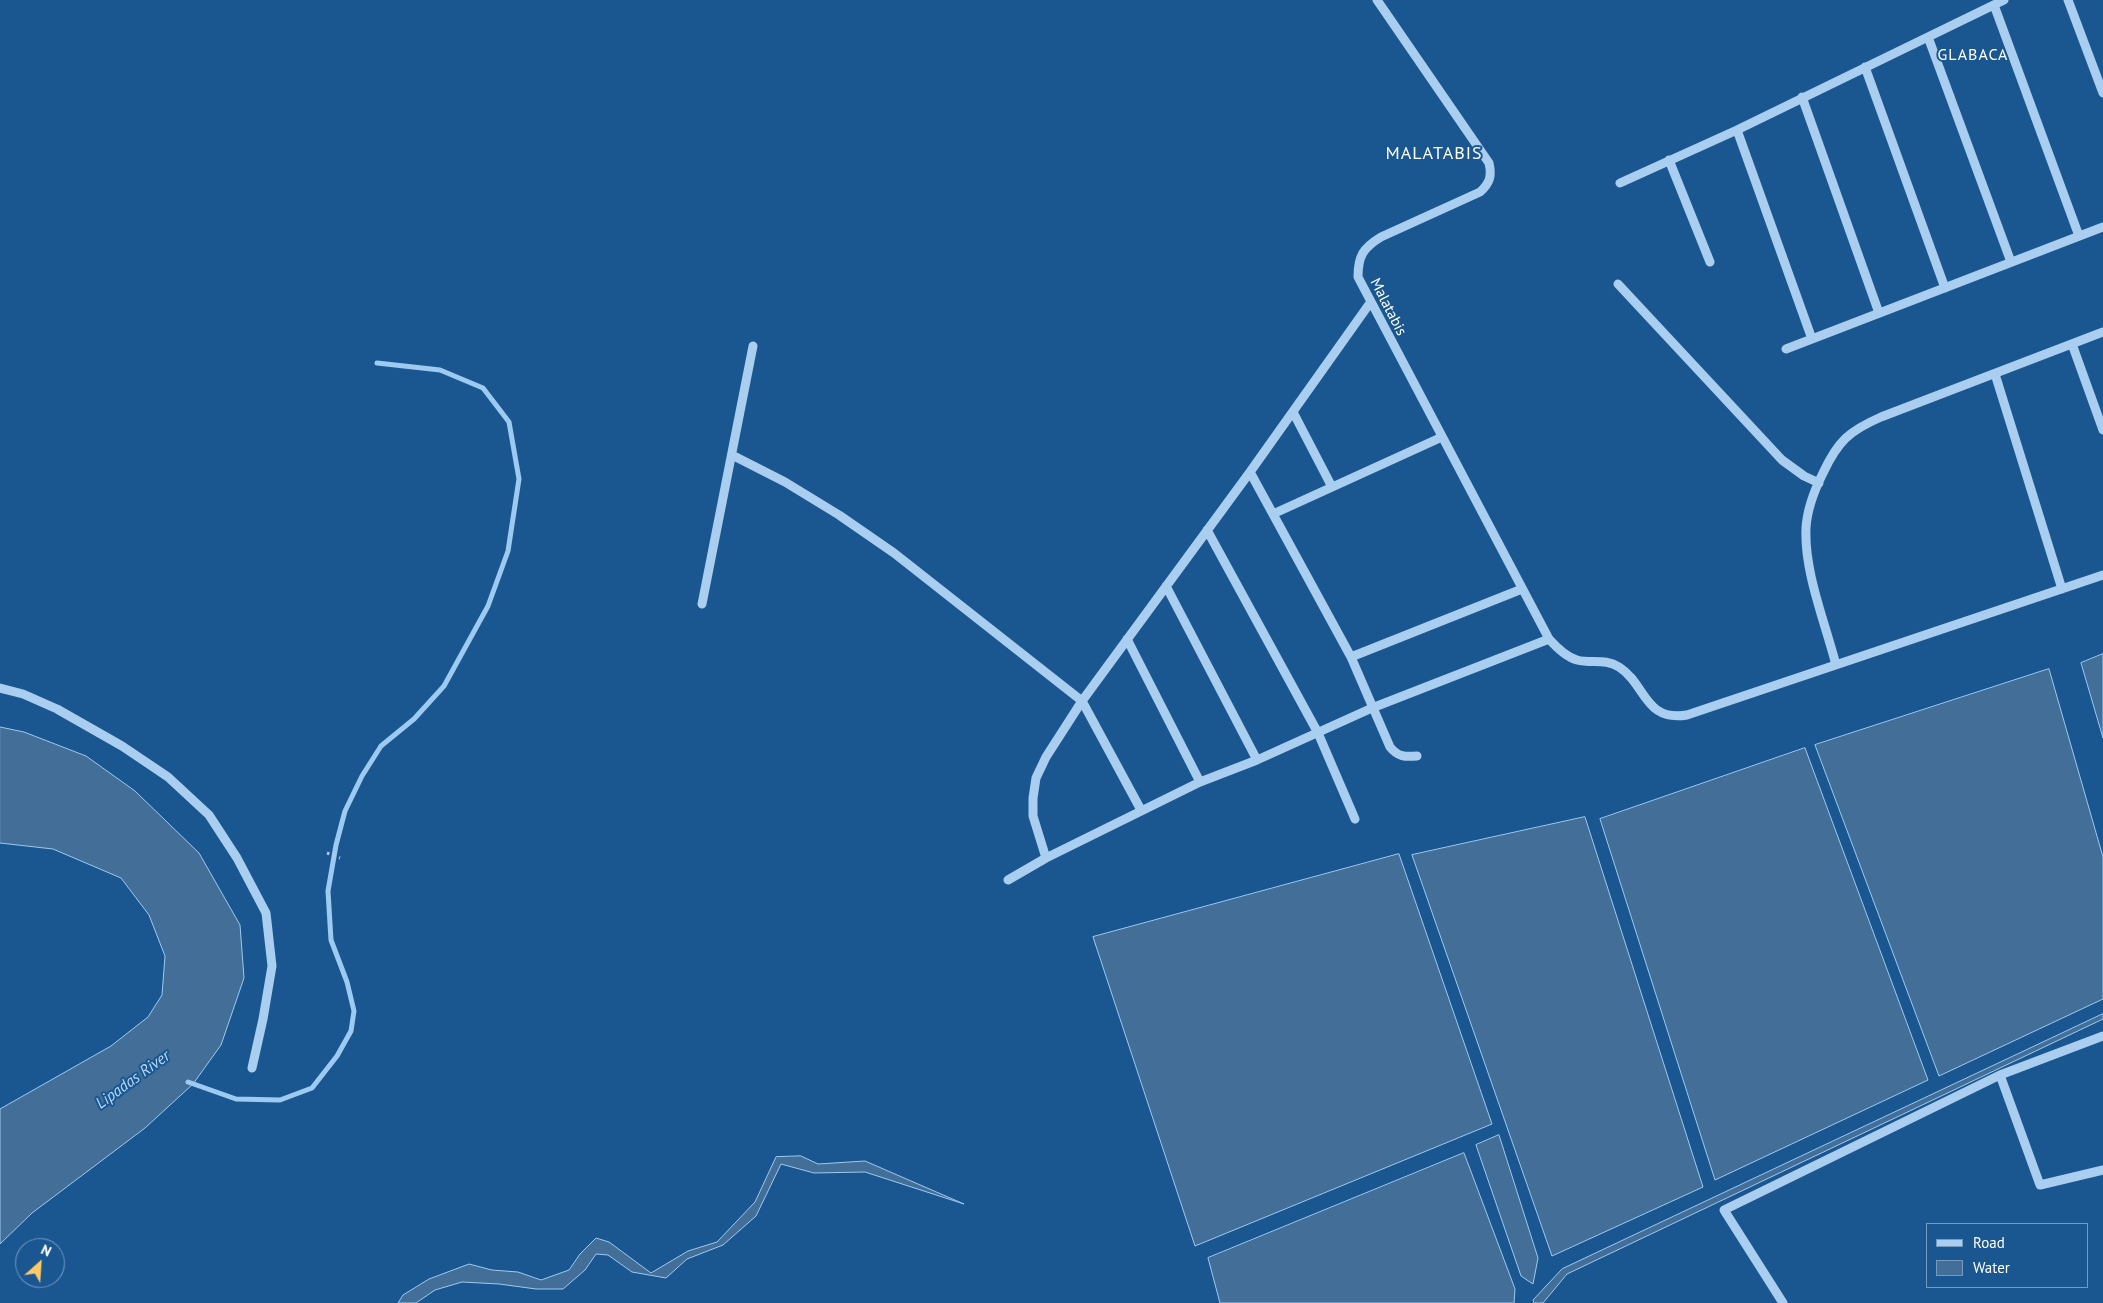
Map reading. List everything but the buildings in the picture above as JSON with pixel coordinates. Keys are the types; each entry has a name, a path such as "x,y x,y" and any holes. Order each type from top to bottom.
{"street":[{"name":"Malatabis","path":"1377,0 1489,163 1491,173 1486,186 1480,192 1381,237 1368,245 1358,264 1358,277 1549,640"},
{"path":"1620,183 1736,130 2004,0"},
{"path":"2068,0 2103,93"},
{"path":"1994,5 2079,236"},
{"path":"1928,36 2011,262"},
{"path":"1865,68 1945,288"},
{"path":"1802,97 1879,313"},
{"path":"1736,130 1812,338"},
{"path":"1670,160 1710,262"},
{"path":"1786,349 2103,227"},
{"path":"1618,284 1782,460 1804,476 1819,482"},
{"path":"1046,858 1033,816 1036,778 1046,757 1082,701 1250,472 1370,303"},
{"path":"1836,665 1808,564 1806,527 1819,482 1829,460 1843,440 1858,428 2103,332"},
{"path":"2072,344 2103,430"},
{"path":"702,604 753,346"},
{"path":"1995,374 2062,589"},
{"path":"1293,412 1332,487"},
{"path":"1273,514 1442,437"},
{"path":"732,455 793,486 894,553 1082,701 1141,810"},
{"path":"1250,472 1351,657 1390,747 1395,754 1406,757 1417,756"},
{"path":"1207,530 1318,733 1355,819"},
{"path":"1008,880 1046,858 1200,782 1257,760 1372,708 1549,640 1566,655 1577,660 1604,661 1620,668 1650,705 1660,712 1677,717 1687,716 2103,575"},
{"path":"1166,586 1257,760"},
{"path":"1351,657 1522,588"},
{"path":"1127,639 1200,782"},
{"path":"0,688 23,694 58,710 122,746 168,777 209,815 237,858 266,914 272,966 263,1020 252,1068"},
{"path":"1782,1303 1724,1210 1945,1104 2000,1075 2103,1036"},
{"path":"2000,1075 2040,1185 2103,1170"}],"path":[{"path":"328,853 340,858"}],"water":[{"path":"2103,654 2103,738 2081,663"},
{"path":"2049,669 2103,857 2103,999 1939,1076 1815,745"},
{"name":"Lipadas River","path":"0,727 24,732 86,756 135,791 199,853 240,925 244,978 221,1045 193,1084 145,1128 32,1213 0,1244 0,1109 111,1046 148,1017 162,995 165,956 149,915 121,878 53,849 0,843"},
{"path":"1805,748 1928,1080 1715,1180 1600,819"},
{"path":"1585,817 1703,1187 1552,1256 1412,855"},
{"path":"1399,854 1492,1124 1195,1246 1093,937"},
{"path":"2103,1014 2103,1019 1567,1274 1543,1303 1534,1303 1533,1300 1562,1269"},
{"path":"1499,1135 1538,1258 1533,1284 1521,1276 1476,1145"},
{"path":"1464,1153 1515,1289 1514,1303 1220,1303 1208,1258"},
{"path":"801,1156 818,1164 865,1161 964,1204 865,1172 814,1173 781,1164 756,1216 723,1245 687,1259 666,1278 632,1272 608,1255 596,1254 585,1270 563,1289 536,1289 462,1282 435,1290 416,1303 398,1303 403,1295 429,1279 469,1264 492,1270 518,1272 541,1280 569,1270 580,1254 596,1238 609,1242 651,1273 688,1251 717,1242 755,1202 776,1157"}],"waterway":[{"path":"188,1082 236,1099 280,1100 312,1088 337,1056 351,1031 354,1011 347,982 331,940 328,891 336,845 345,811 362,776 381,746 414,719 444,686 488,606 508,551 519,479 509,422 483,388 440,370 377,363"}],"district":[{"name":"GLABACA","path":"1973,55"},
{"name":"MALATABIS","path":"1434,154"}]}
